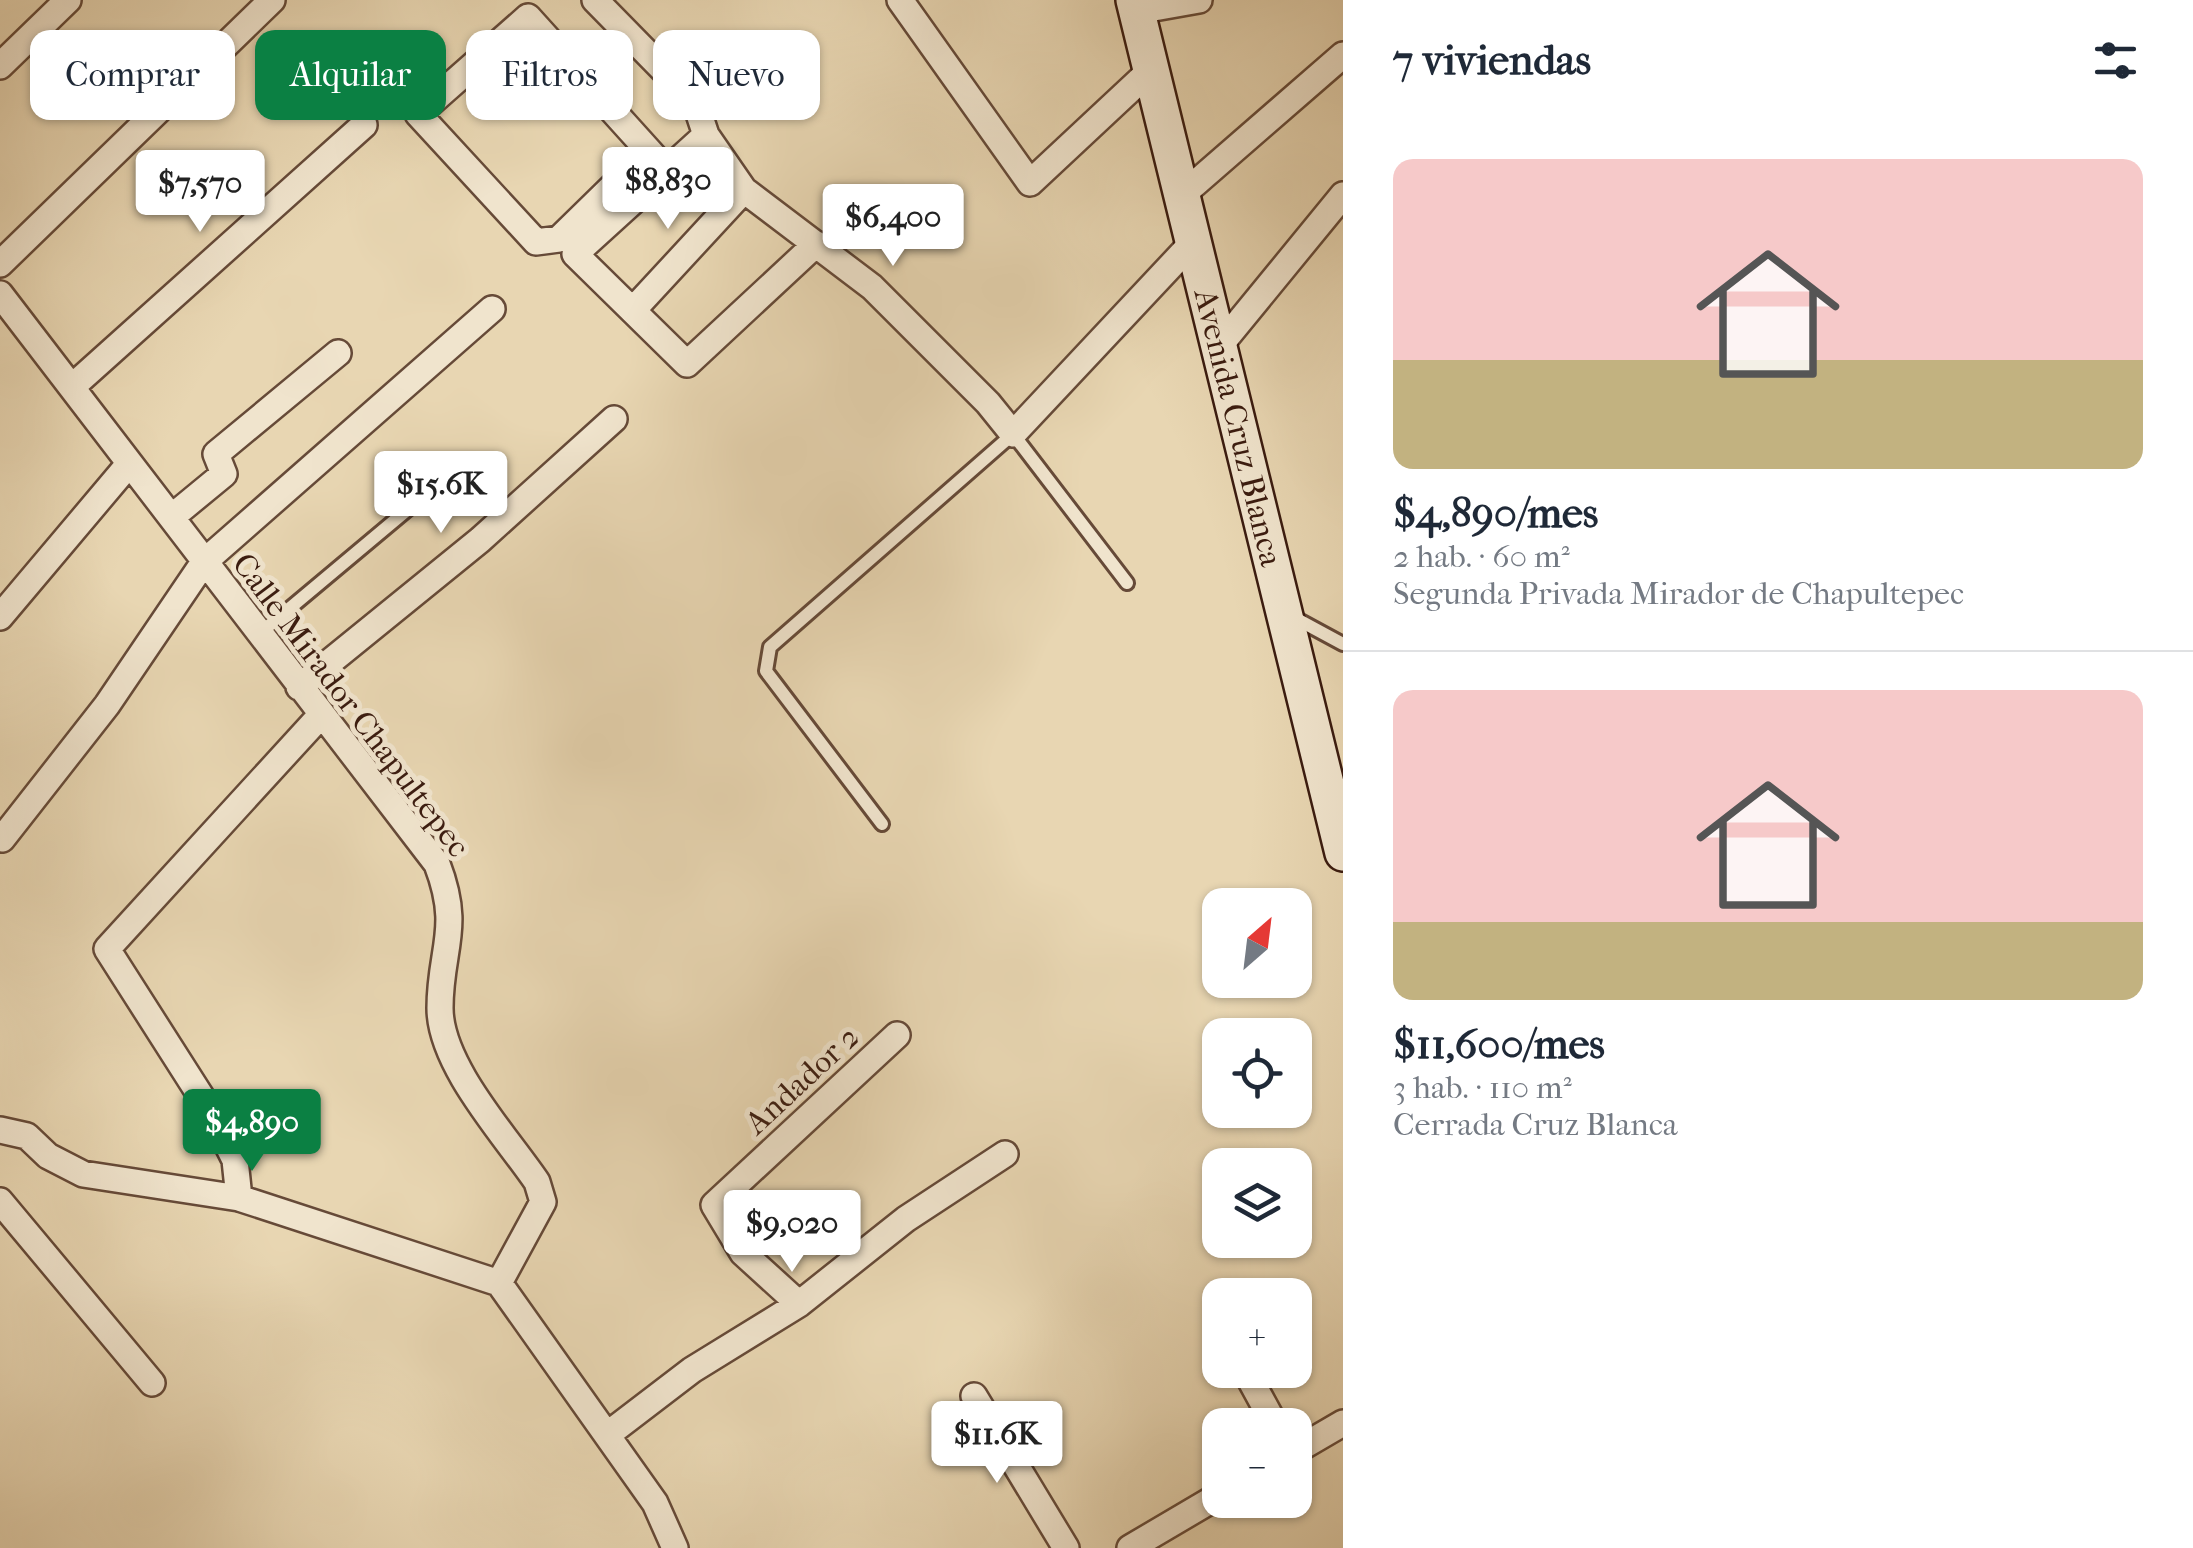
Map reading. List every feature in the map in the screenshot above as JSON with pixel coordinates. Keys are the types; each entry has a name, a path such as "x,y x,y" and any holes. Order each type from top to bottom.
{"main road":[{"name":"Avenida Cruz Blanca","path":"1136,5 1221,344 1282,611 1332,767 1343,854"}],"street":[{"path":"0,66 68,0"},
{"path":"0,264 272,0"},
{"path":"595,0 695,102 706,135 744,190 872,287 988,403 1013,434 1194,240"},
{"path":"900,0 1030,182 1152,69"},
{"path":"1136,5 1199,0"},
{"path":"658,161 528,17 418,114 536,242 559,239 658,161 706,135"},
{"path":"1182,195 1343,54"},
{"path":"73,386 364,125"},
{"path":"658,161 575,254 687,364 816,244"},
{"path":"632,310 744,190"},
{"path":"1221,344 1343,195"},
{"name":"Calle Mirador Chapultepec","path":"0,294 437,864 450,896 452,934 440,1008 447,1051 536,1182 542,1202 536,1222 499,1282"},
{"path":"2,839 107,705 204,562 492,309"},
{"path":"173,516 224,474 216,454 338,353"},
{"path":"298,687 480,540 614,419"},
{"path":"0,617 129,464"},
{"path":"239,1198 234,1160 212,1112 106,949 322,714"},
{"name":"Andador 2","path":"799,1304 743,1253 714,1205 898,1035"},
{"path":"0,1130 27,1136 48,1156 83,1174 239,1198 499,1282 655,1503 676,1548"},
{"path":"607,1435 692,1370 799,1304 888,1232 1006,1154"},
{"path":"0,1200 152,1383"},
{"path":"974,1396 1066,1548"},
{"path":"1312,1441 1343,1423"},
{"path":"1130,1548 1202,1506"}],"lane":[{"path":"882,824 766,670 770,647 1013,434 1127,583"},
{"path":"259,634 425,495"},
{"path":"1282,611 1343,644"}]}
